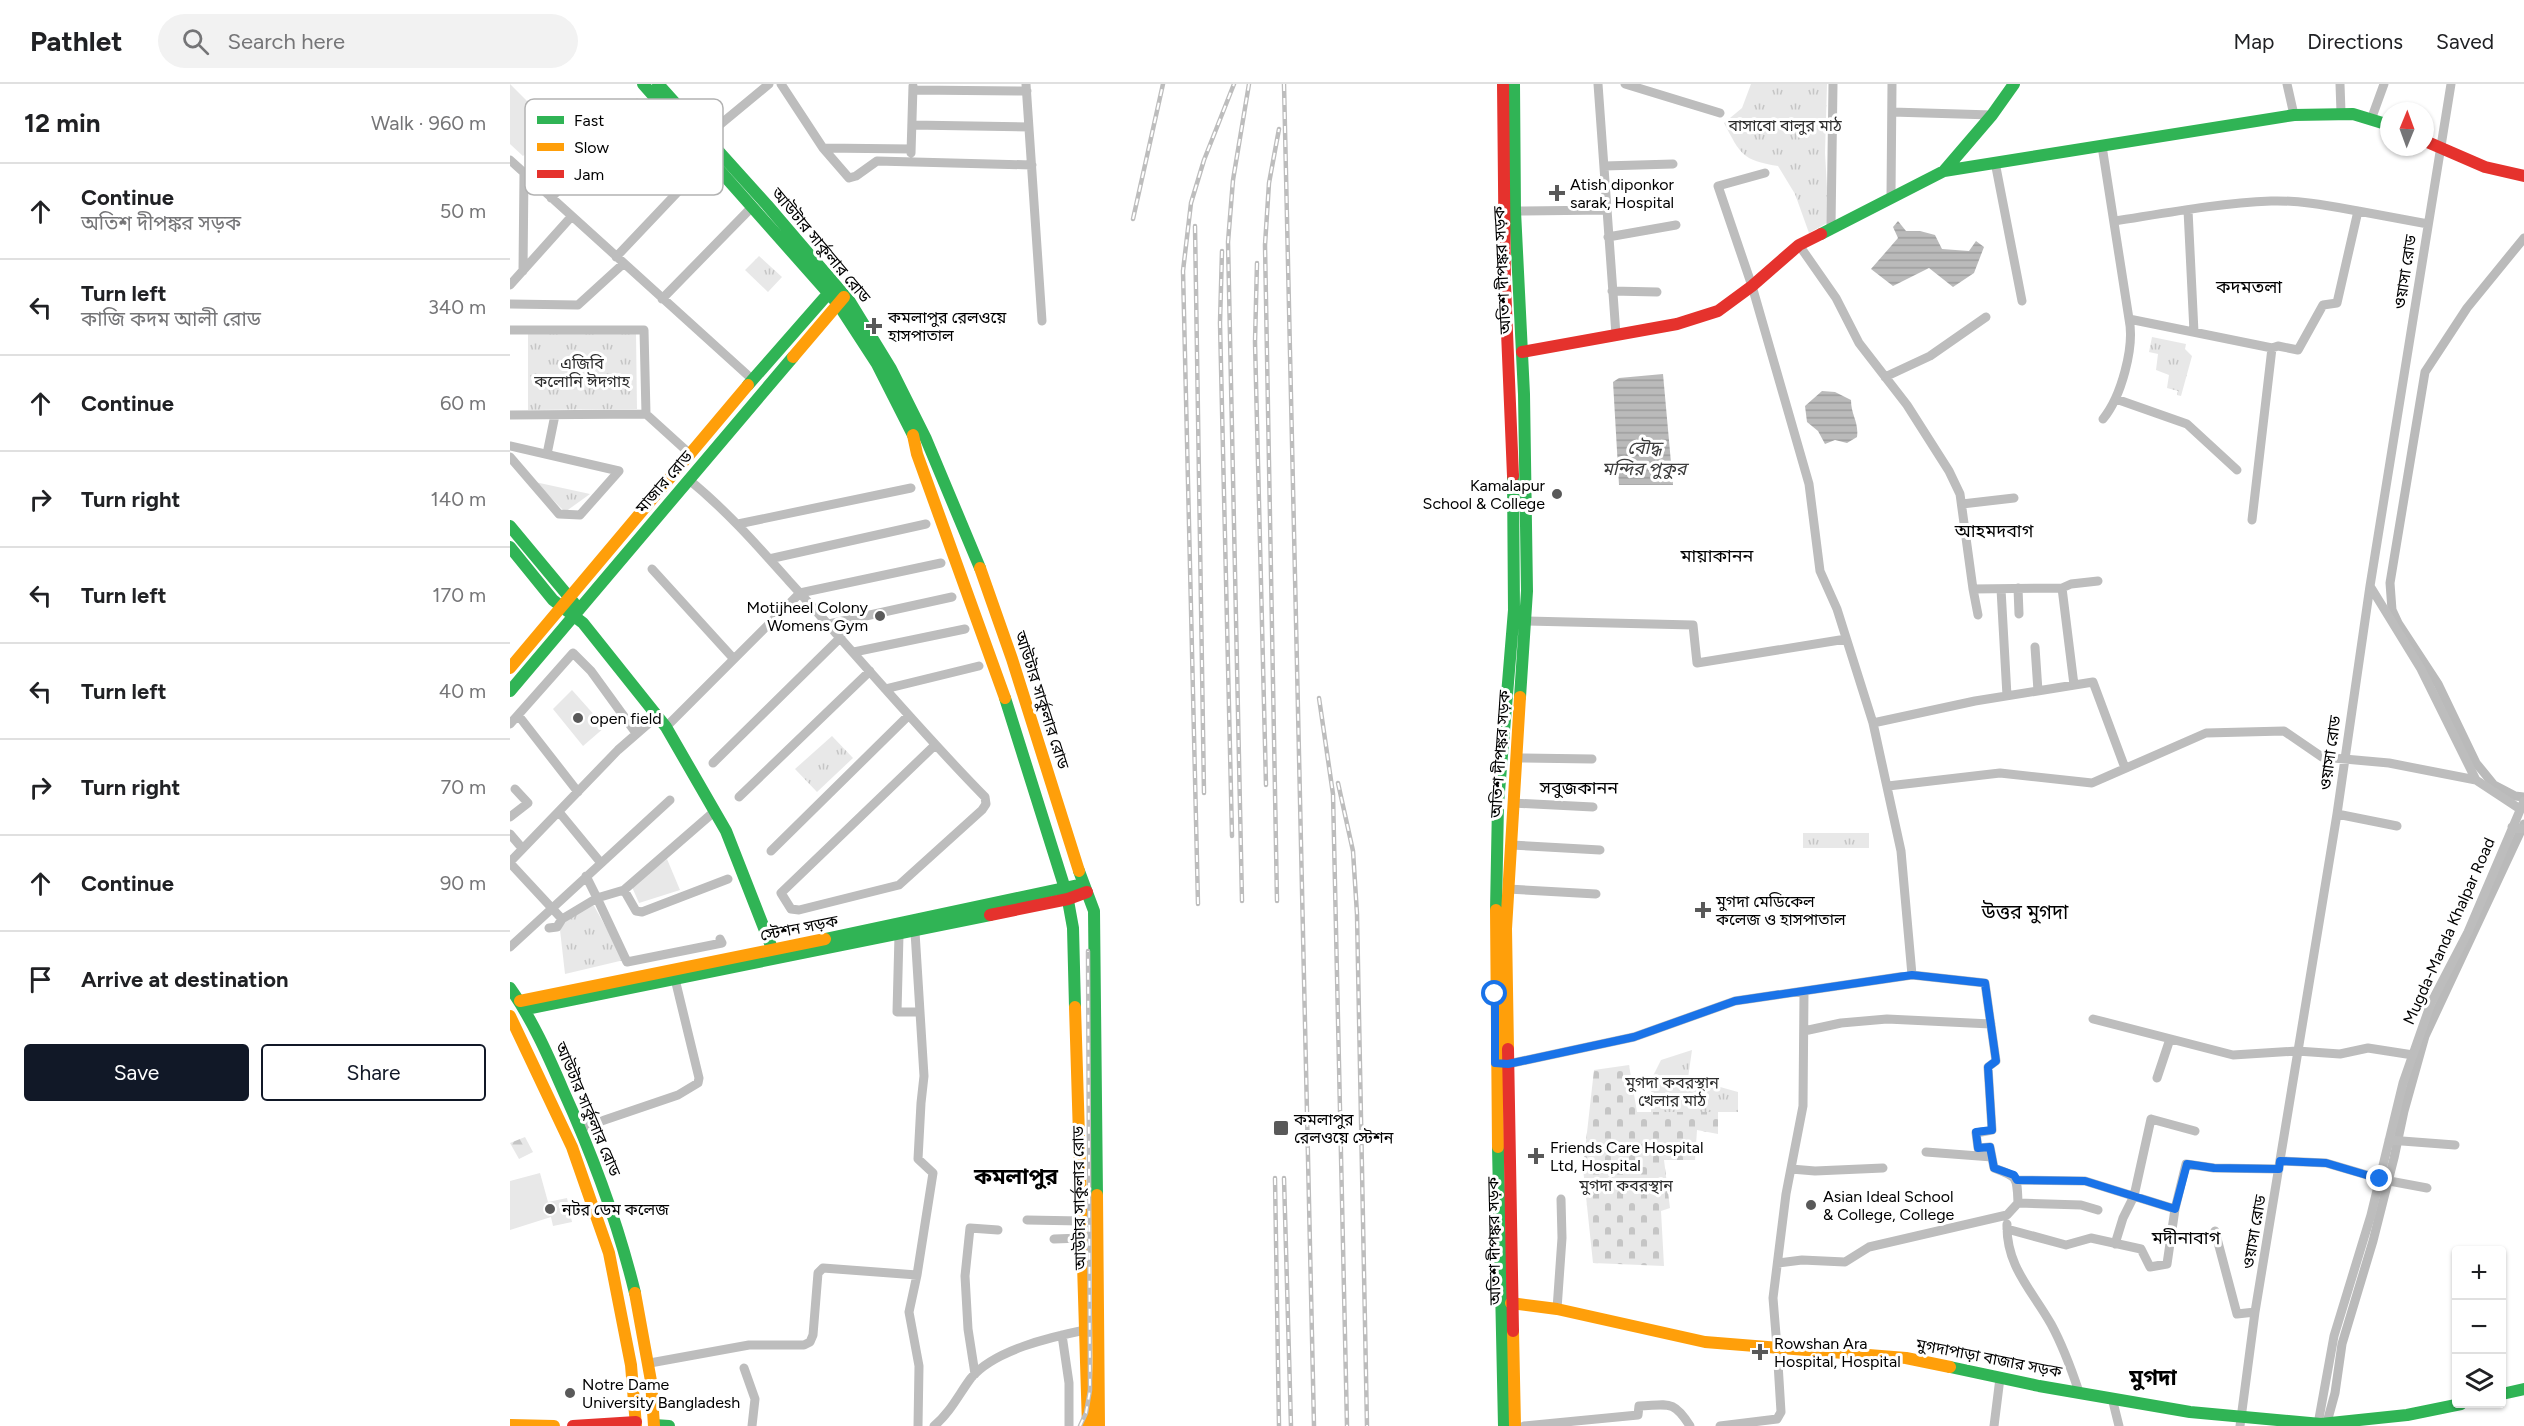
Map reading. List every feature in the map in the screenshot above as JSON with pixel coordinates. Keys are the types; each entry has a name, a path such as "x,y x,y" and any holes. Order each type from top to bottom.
{"main road":[{"name":"আউটার সার্কুলার রোড","path":"643,84 656,99"},
{"name":"আউটার সার্কুলার রোড","path":"658,84 671,99"},
{"name":"অতিশ দীপঙ্কর সড়ক","path":"1503,84 1504,247 1513,429 1514,610 1497,829 1504,1426"},
{"name":"অতিশ দীপঙ্কর সড়ক","path":"1514,84 1515,211 1522,352 1527,621 1513,803 1501,1064 1515,1426"},
{"path":"1944,171 1992,115 2014,84"},
{"path":"1509,353 1677,324 1718,311 1752,286 1799,245 1891,196 1944,171 2294,115 2341,112 2372,117 2380,121"},
{"path":"2434,145 2485,167 2524,176"},
{"name":"আউটার সার্কুলার রোড","path":"723,157 783,222 841,300 908,401 967,536 1007,645 1094,911 1099,1426"},
{"name":"আউটার সার্কুলার রোড","path":"723,175 833,289"},
{"name":"মাজার রোড","path":"510,668 689,453 833,289"},
{"name":"আউটার সার্কুলার রোড","path":"841,300 912,432 917,454 1017,732 1066,894 1073,928 1088,1426"},
{"name":"মাজার রোড","path":"510,691 841,300"},
{"path":"510,526 565,603"},
{"path":"510,547 583,623 666,727 726,831 774,955"},
{"name":"স্টেশন সড়ক","path":"899,930 915,932 1085,888"},
{"name":"স্টেশন সড়ক","path":"515,1010 1066,894"},
{"name":"স্টেশন সড়ক","path":"515,1010 675,979 774,955"},
{"name":"আউটার সার্কুলার রোড","path":"510,988 515,1010 515,1037 572,1148 609,1253 630,1360 636,1424"},
{"name":"আউটার সার্কুলার রোড","path":"515,1010 581,1128 622,1241 650,1363 654,1426"},
{"name":"মুগদাপাড়া বাজার সড়ক","path":"1511,1303 1557,1309 1705,1342 1906,1358 2000,1378 2240,1421 2371,1423 2452,1406"},
{"path":"2506,1393 2524,1389"},
{"path":"573,1426 636,1424"},
{"path":"510,1425 554,1426"},
{"path":"654,1426 669,1426"}],"street":[{"path":"723,122 769,84"},
{"path":"781,84 823,148 849,178 856,176 877,161 1032,165"},
{"path":"1598,84 1616,335"},
{"path":"1626,84 1720,113"},
{"path":"1831,227 1833,84"},
{"path":"1891,196 1892,84"},
{"path":"2287,84 2294,115"},
{"path":"2340,84 2341,112"},
{"path":"2372,117 2384,84"},
{"name":"ওয়াসা রোড","path":"2240,1421 2255,1312 2337,814 2370,586 2451,84"},
{"path":"911,162 913,87 1026,87 1042,321"},
{"path":"1892,112 1992,115"},
{"path":"912,125 1029,127"},
{"path":"2102,146 2132,333 2116,399 2103,419"},
{"path":"823,148 911,149"},
{"path":"510,160 524,173 523,271"},
{"path":"1995,162 2022,301"},
{"path":"1604,166 1673,164"},
{"path":"1766,173 1718,186 1752,286 1809,484 1820,571 1837,609 1873,723 1901,850 1912,975"},
{"path":"548,195 753,380"},
{"path":"551,198 554,195"},
{"path":"510,304 578,304 620,261 678,195"},
{"path":"2115,221 2273,201 2322,204 2428,224"},
{"path":"662,299 752,207"},
{"path":"1515,211 1606,210"},
{"path":"2188,210 2194,332"},
{"path":"2129,320 2272,348 2278,345 2298,350 2323,305 2337,303 2358,211"},
{"path":"510,285 571,217"},
{"path":"1608,237 1676,225"},
{"path":"1799,245 1836,298 1859,344 1908,405 1949,471 1960,494 1978,615"},
{"path":"1612,291 1657,292"},
{"path":"1885,377 1930,356 1986,317"},
{"path":"510,330 644,330 646,414"},
{"path":"2252,520 2272,348"},
{"path":"2116,399 2187,424 2238,470"},
{"path":"510,416 646,414 689,453"},
{"path":"547,454 555,415"},
{"path":"510,446 619,471 580,514 559,514 510,457"},
{"path":"688,478 719,504 738,524 830,624 934,746 985,797 986,804 982,810 893,888 799,910 791,909 781,893 934,746"},
{"path":"738,524 911,488"},
{"path":"1962,504 2014,498"},
{"path":"769,558 926,524"},
{"path":"666,727 800,593 941,563"},
{"path":"652,569 733,658"},
{"path":"1973,589 2062,588 2098,581"},
{"path":"2370,586 2421,669 2476,780"},
{"path":"2018,588 2019,614"},
{"path":"2062,588 2074,685"},
{"path":"2001,589 2007,696"},
{"path":"830,624 952,597"},
{"path":"1527,621 1693,625 1697,663 1846,639"},
{"path":"854,652 965,629"},
{"path":"713,763 841,637"},
{"path":"2035,647 2038,691"},
{"path":"510,724 573,653 636,733"},
{"path":"885,689 979,666"},
{"path":"739,797 870,671"},
{"path":"1873,723 2093,681 2125,768"},
{"path":"518,715 571,799"},
{"path":"562,919 510,862 589,781 600,763 657,716"},
{"path":"771,851 908,716"},
{"path":"1888,786 2000,772 2092,783 2206,733 2253,730 2284,731 2322,757 2344,761 2389,763 2476,780 2522,805"},
{"path":"1517,758 1592,759"},
{"path":"510,817 528,803 515,789"},
{"path":"513,942 552,908 566,890 601,863 616,845 670,800"},
{"path":"1513,803 1593,807"},
{"name":"Mugda-Manda Khalpar Road","path":"2320,1424 2334,1336 2385,1180 2403,1083 2432,1004 2468,932 2522,805"},
{"path":"546,808 557,814 601,863"},
{"path":"549,928 557,927 562,919 597,898 624,890 715,811"},
{"path":"2337,814 2397,826"},
{"path":"2512,827 2524,829"},
{"path":"510,834 522,849"},
{"path":"1511,845 1600,849"},
{"path":"587,872 627,962 722,943 720,939"},
{"path":"624,890 636,911 642,912 728,879"},
{"path":"1508,890 1596,894"},
{"path":"899,930 897,1012 920,1012"},
{"path":"915,932 924,1076 918,1159 933,1173 909,1312 918,1366 918,1426"},
{"path":"1501,1064 1634,1037 1735,1001 1912,975 1985,983 1996,1061 1988,1067 1992,1130 1976,1132 1978,1148 1990,1147 1994,1168 2014,1175 2017,1180 2018,1203 2007,1215 1869,1246 1845,1263 1802,1260 1778,1263"},
{"path":"581,1128 678,1095 698,1083 699,1078 675,979"},
{"path":"1720,1426 1777,1419 1781,1412 1773,1298 1791,1169 1803,1106 1804,992"},
{"path":"1804,1031 1841,1023 1887,1019 1991,1024"},
{"path":"2093,1019 2233,1055 2297,1051 2340,1054 2368,1048 2413,1055"},
{"path":"2157,1077 2170,1039"},
{"path":"2115,1244 2123,1218 2134,1196 2151,1119 2195,1131"},
{"path":"2394,1141 2455,1145"},
{"path":"1926,1152 1992,1157"},
{"path":"2007,1229 2066,1245 2091,1238 2141,1249 2150,1267 2167,1264 2175,1209 2187,1164 2214,1168 2326,1163 2385,1180 2427,1188"},
{"path":"1791,1169 1815,1171 1883,1168"},
{"path":"2017,1180 2085,1181 2175,1209"},
{"path":"1557,1309 1562,1238 1561,1199"},
{"path":"2018,1203 2081,1205 2098,1210"},
{"path":"2007,1215 2008,1250 2016,1271 2031,1290 2064,1350 2079,1392"},
{"path":"1027,1220 1081,1221"},
{"path":"975,1374 968,1329 966,1276 970,1228 998,1230"},
{"path":"2215,1231 2237,1314 2255,1312"},
{"path":"1054,1239 1082,1238"},
{"path":"650,1363 749,1345 804,1345 810,1342 813,1335 818,1273 823,1268 917,1275"},
{"path":"934,1426 975,1374 990,1363 1017,1349 1085,1330"},
{"path":"1062,1335 1069,1383 1069,1426"},
{"path":"744,1368 755,1399 752,1426"},
{"path":"1994,1426 2000,1378"},
{"path":"2112,1398 2119,1426"},
{"path":"1524,1426 1638,1415 1639,1406 1670,1405 1676,1407 1690,1426"}],"green space":[{"path":"510,84 525,99 525,154 523,156 510,144"},
{"name":"বাসাবো বালুর মাঠ","path":"1751,84 1827,84 1825,153 1829,222 1809,233 1795,194 1778,166 1757,161 1744,154 1724,123 1742,108"},
{"path":"759,256 782,277 768,292 745,270"},
{"name":"এজিবি কলোনি ঈদগাহ","path":"528,334 636,334 637,409 528,410"},
{"path":"2152,337 2186,344 2185,349 2192,356 2181,396 2177,395 2178,391 2167,388 2169,375 2156,370 2158,354 2149,352"},
{"path":"535,482 590,494 565,512"},
{"name":"open field","path":"572,690 605,727 583,746 553,709"},
{"path":"832,736 853,758 817,792 795,769"},
{"path":"1803,833 1869,833 1869,848 1803,848"},
{"path":"667,859 680,890 639,903 632,887"},
{"path":"593,904 624,960 565,974 560,930 563,923"},
{"name":"মুগদা কবরস্থান খেলার মাঠ","path":"1692,1050 1688,1078 1738,1092 1738,1112 1651,1112 1651,1080 1661,1060"},
{"name":"মুগদা কবরস্থান","path":"1629,1065 1637,1112 1718,1112 1718,1134 1697,1130 1695,1160 1664,1160 1670,1208 1661,1211 1664,1266 1593,1263 1583,1168 1594,1070"},
{"path":"525,1137 533,1152 519,1159 510,1143"},
{"path":"540,1173 548,1202 567,1198 572,1222 553,1226 551,1217 510,1230 510,1181"}],"water":[{"path":"1898,221 1906,231 1920,231 1935,235 1942,249 1969,251 1976,241 1984,247 1974,273 1953,287 1929,268 1893,286 1871,269 1898,238 1893,227"},
{"name":"বৌদ্ধ মন্দির পুকুর","path":"1663,374 1673,485 1619,485 1613,382 1619,378"},
{"path":"1822,391 1835,392 1851,400 1857,437 1847,443 1835,440 1825,444 1818,431 1807,422 1805,406"}],"waterway":[{"path":"2524,238 2467,308 2425,372 2390,583 2392,610 2398,623 2438,684 2476,763 2494,785 2515,796 2524,797"},
{"path":"2326,1426 2335,1393 2342,1344 2373,1241 2404,1111 2425,1036 2524,824"}],"railway":[{"path":"1133,219 1163,84"},
{"path":"1198,904 1183,271 1191,203 1204,160 1234,84"},
{"path":"1242,901 1228,242 1233,180 1249,84"},
{"path":"1284,84 1314,1426"},
{"path":"1277,901 1265,245 1269,183 1279,129"},
{"path":"1195,226 1204,793"},
{"path":"1222,251 1220,323 1232,836"},
{"path":"1257,263 1255,342 1266,785"},
{"path":"1319,698 1333,794 1347,1426"},
{"path":"1338,783 1353,851 1357,914 1367,1426"},
{"path":"1080,1426 1086,1413 1090,1390 1088,951"},
{"path":"1275,1178 1279,1426"},
{"path":"1284,1178 1291,1426"}],"traffic: fast":[{"path":"643,84 656,99"},
{"path":"658,84 672,99"},
{"path":"1514,84 1515,211 1524,394 1527,591 1520,697"},
{"path":"1821,234 1944,171 1992,115 2014,84"},
{"path":"1944,171 2294,115 2353,114 2380,122"},
{"path":"723,156 850,302 891,369 926,439 980,568"},
{"path":"723,174 838,304 877,364 913,435"},
{"path":"748,385 834,287"},
{"path":"510,691 793,357"},
{"path":"1496,910 1498,804 1514,610 1513,476"},
{"path":"510,526 574,603"},
{"path":"510,547 553,600 583,623 666,727 726,831 775,956"},
{"path":"1005,698 1067,895 1073,928 1075,1007"},
{"path":"1079,871 1094,911 1097,1195"},
{"path":"825,939 1083,884"},
{"path":"526,1009 990,915"},
{"path":"510,988 539,1038 585,1140 613,1215 635,1293"},
{"path":"1498,1147 1504,1426"},
{"path":"1950,1367 2039,1386 2190,1412 2321,1424 2407,1415 2452,1406"},
{"path":"2506,1393 2524,1389"},
{"path":"654,1425 669,1426"}],"traffic: slow":[{"path":"793,357 844,297"},
{"path":"510,668 748,385"},
{"path":"913,435 917,454 1005,698"},
{"path":"980,568 1012,659 1079,871"},
{"path":"1508,1049 1506,929 1520,697"},
{"path":"1496,910 1498,1147"},
{"path":"520,1001 825,939"},
{"path":"1075,1007 1088,1426"},
{"path":"510,1016 572,1147 609,1253 631,1365 636,1426"},
{"path":"1097,1195 1099,1426"},
{"path":"635,1293 651,1381 654,1426"},
{"path":"1511,1303 1557,1309 1705,1342 1906,1358 1950,1367"},
{"path":"1513,1331 1515,1426"},
{"path":"510,1425 554,1426"}],"traffic: jam":[{"path":"1503,84 1505,284 1513,476"},
{"path":"2434,145 2485,167 2524,176"},
{"path":"1522,352 1677,324 1718,311 1752,286 1799,245 1821,234"},
{"path":"990,915 1068,899 1087,892"},
{"path":"1508,1049 1513,1331"},
{"path":"573,1426 636,1422"}],"place":[{"name":"Atish diponkor sarak, Hospital","path":"1557,193"},
{"name":"কমলাপুর রেলওয়ে হাসপাতাল","path":"874,326"},
{"name":"Kamalapur School & College","path":"1557,494"},
{"name":"Motijheel Colony Womens Gym","path":"880,616"},
{"name":"open field","path":"578,718"},
{"name":"মুগদা মেডিকেল কলেজ ও হাসপাতাল","path":"1703,910"},
{"name":"কমলাপুর রেলওয়ে স্টেশন","path":"1281,1128"},
{"name":"Friends Care Hospital Ltd, Hospital","path":"1536,1156"},
{"name":"Asian Ideal School & College, College","path":"1811,1205"},
{"name":"নটর ডেম কলেজ","path":"550,1209"},
{"name":"Rowshan Ara Hospital, Hospital","path":"1760,1352"},
{"name":"Notre Dame University Bangladesh","path":"570,1393"}],"district":[{"name":"কদমতলা","path":"2249,287"},
{"name":"আহমদবাগ","path":"1994,531"},
{"name":"মায়াকানন","path":"1717,556"},
{"name":"সবুজকানন","path":"1579,788"},
{"name":"উত্তর মুগদা","path":"2025,912"},
{"name":"কমলাপুর","path":"1016,1176"},
{"name":"মদীনাবাগ","path":"2186,1238"},
{"name":"মুগদা","path":"2153,1377"}],"route":[{"path":"1495,994 1495,1063 1508,1064 1634,1037 1735,1001 1912,975 1985,983 1996,1061 1988,1067 1992,1130 1976,1132 1978,1148 1990,1147 1994,1168 2014,1175 2017,1180 2085,1181 2175,1209 2187,1164 2242,1170 2279,1169 2280,1161 2326,1163 2380,1179"}]}
